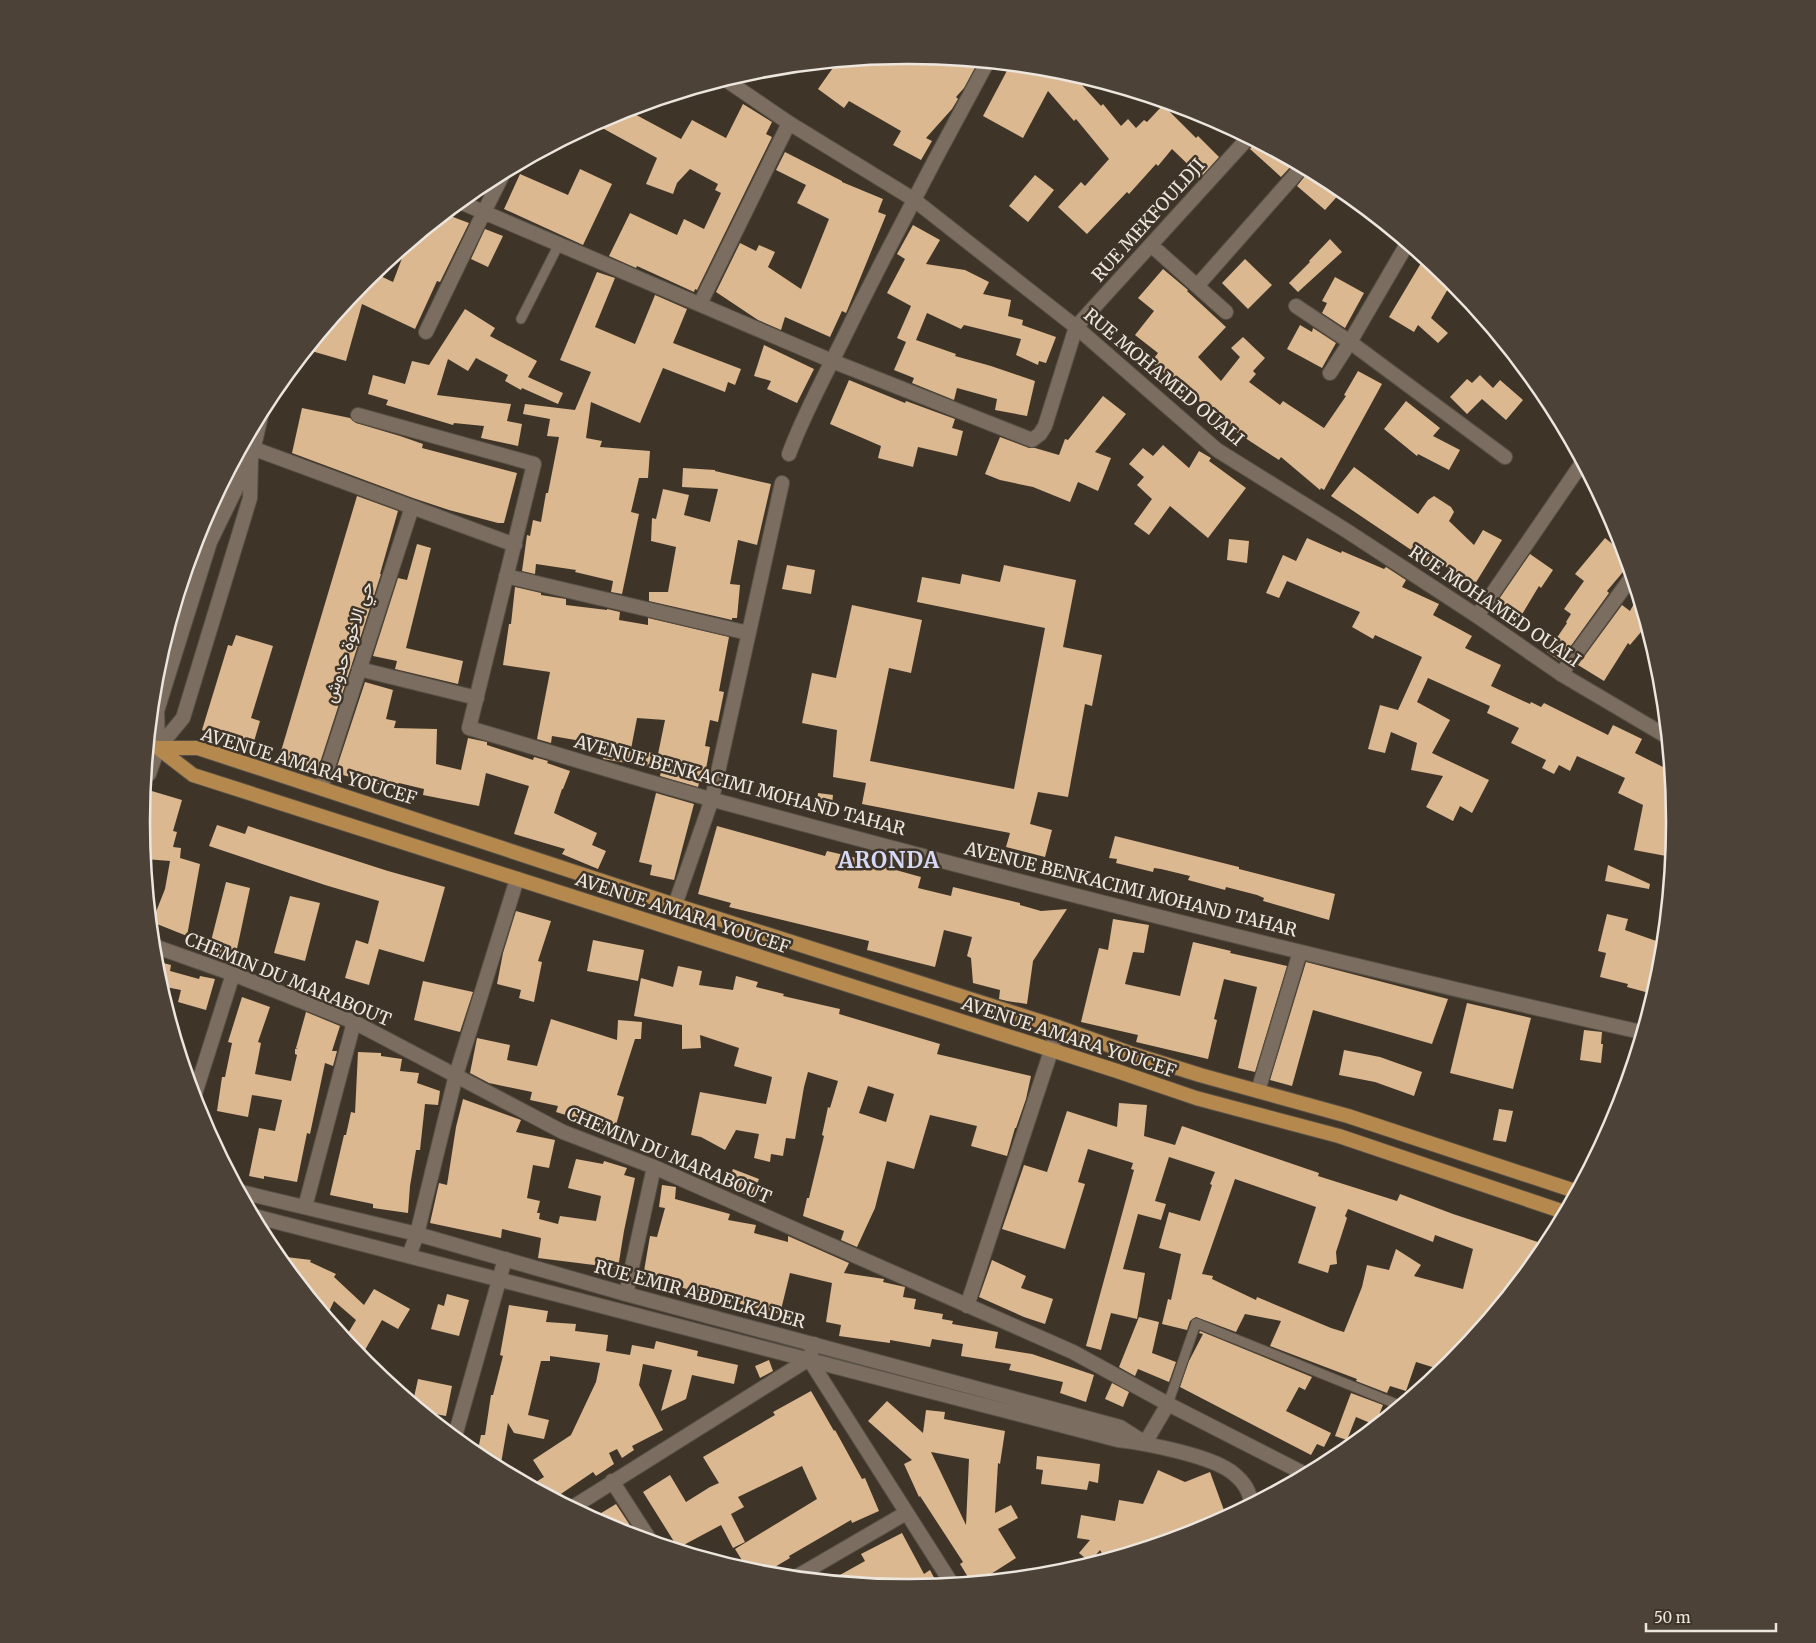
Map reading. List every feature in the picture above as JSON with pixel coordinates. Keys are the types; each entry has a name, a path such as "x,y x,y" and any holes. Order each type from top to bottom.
{"main road":[{"name":"AVENUE AMARA YOUCEF","path":"155,745 198,748 675,905 1058,1027 1133,1054 1348,1116 1570,1189"},
{"name":"AVENUE AMARA YOUCEF","path":"155,747 193,775 1196,1098 1339,1136 1558,1210"},
{"path":"668,928 675,905"}],"street":[{"path":"789,454 813,397 913,199 984,68"},
{"name":"RUE MOHAMED OUALI","path":"733,85 790,123 913,199 1076,327 1217,450 1347,530 1561,674 1660,732"},
{"path":"700,304 790,123"},
{"name":"RUE MEKFOULDJI","path":"1076,327 1244,142"},
{"path":"1196,286 1298,172"},
{"path":"426,332 498,184"},
{"path":"468,205 832,361 1032,440 1040,434 1045,426 1076,327"},
{"path":"1151,245 1226,312"},
{"path":"1330,373 1404,249"},
{"path":"1296,306 1350,342 1505,457"},
{"path":"358,415 534,464 476,698 360,669"},
{"path":"249,450 412,506 515,545"},
{"path":"155,742 183,718 250,498 249,450"},
{"path":"161,700 210,542 249,450"},
{"path":"1477,616 1579,469"},
{"path":"675,905 712,799 782,483"},
{"name":"حي الاخوة حدوش","path":"321,788 412,506"},
{"path":"506,576 748,633"},
{"path":"1561,674 1627,583"},
{"name":"AVENUE BENKACIMI MOHAND TAHAR","path":"476,698 469,728 712,799 1300,952 1636,1031"},
{"path":"409,1256 417,1234 456,1075 517,879"},
{"name":"CHEMIN DU MARABOUT","path":"162,949 233,974 354,1022 562,1132 654,1167 1072,1352 1168,1404"},
{"path":"1258,1091 1300,952"},
{"path":"198,1085 233,974"},
{"path":"305,1207 354,1022"},
{"path":"967,1306 1058,1027"},
{"path":"626,1294 654,1167"},
{"name":"RUE EMIR ABDELKADER","path":"249,1194 417,1234 626,1294 1120,1427 1145,1443"},
{"name":"RUE EMIR ABDELKADER","path":"263,1218 1118,1440 1145,1443"},
{"path":"457,1430 505,1259"},
{"path":"578,1503 809,1359 814,1344"},
{"path":"809,1359 948,1578"},
{"path":"1250,1497 1250,1492 1234,1473 1208,1461 1145,1443 1168,1404 1299,1471"},
{"path":"612,1481 645,1532"},
{"path":"804,1572 906,1514"}],"lane":[{"path":"521,319 559,244"},
{"path":"1168,1404 1196,1323 1394,1403"}],"building":[{"path":"908,64 975,67 964,88 956,97 958,99 952,109 926,138 932,141 921,160 893,145 901,131 849,101 844,108 818,89 833,68"},
{"path":"1007,70 1056,78 1081,84 1101,106 1103,104 1121,126 1128,119 1136,128 1144,120 1147,122 1161,107 1168,110 1196,138 1198,136 1219,157 1201,177 1172,149 1158,166 1156,164 1129,194 1127,192 1087,234 1058,207 1081,182 1085,186 1109,159 1076,119 1074,121 1048,91 1023,138 983,116"},
{"path":"743,104 772,122 766,134 772,137 697,290 695,289 694,292 637,266 636,268 609,256 630,213 677,235 684,219 704,229 721,193 715,190 718,184 690,169 677,183 673,194 646,184 657,158 603,128 635,115 681,139 692,120 726,138"},
{"path":"1252,147 1290,167 1281,177 1250,149"},
{"path":"785,152 842,182 883,199 878,212 886,215 846,313 842,311 830,337 785,317 781,330 758,320 716,292 740,243 756,251 759,245 775,252 768,267 801,289 829,219 797,203 806,185 776,170"},
{"path":"580,169 612,184 583,245 504,209 520,174 568,195"},
{"path":"1035,175 1054,190 1028,222 1009,206"},
{"path":"1305,176 1337,197 1325,210 1297,186"},
{"path":"452,217 469,223 440,282 437,281 415,329 362,304 346,361 314,352 338,322 382,277 393,282 402,257 447,220"},
{"path":"913,225 940,240 926,264 965,270 989,282 983,294 1011,300 1008,316 1023,320 1022,325 1056,337 1046,363 1039,361 1038,365 1016,355 1021,339 964,325 961,329 927,313 916,340 956,354 955,356 1035,381 1027,416 995,410 997,399 957,388 954,400 912,383 914,378 894,370 906,342 897,338 911,306 887,293 905,259 897,254"},
{"path":"485,229 503,236 488,267 471,259"},
{"path":"1330,239 1342,252 1298,292 1289,283"},
{"path":"1245,259 1272,285 1248,309 1222,283"},
{"path":"1421,264 1448,290 1431,318 1448,333 1438,343 1418,325 1414,332 1389,317"},
{"path":"1163,269 1226,327 1198,357 1221,381 1240,357 1231,348 1243,337 1265,358 1253,371 1256,374 1249,382 1280,405 1283,401 1324,428 1346,396 1344,395 1358,371 1382,384 1324,490 1321,488 1320,490 1281,457 1279,460 1239,434 1207,409 1183,385 1181,387 1151,362 1158,353 1135,335 1154,311 1138,298"},
{"path":"597,272 615,278 595,327 635,344 655,295 687,309 673,343 741,369 735,385 728,382 725,392 663,368 640,423 591,402 586,438 602,441 600,447 650,451 648,478 639,478 631,512 639,514 622,594 611,592 613,581 575,572 576,570 536,564 535,574 522,571 527,535 530,536 533,520 541,522 559,437 547,436 550,419 523,414 525,404 575,410 591,372 560,360"},
{"path":"1335,277 1364,293 1345,328 1322,313 1327,303 1322,301"},
{"path":"465,309 495,328 490,336 537,361 528,377 563,393 558,404 522,388 521,390 505,381 508,375 476,358 468,371 448,359 437,395 511,404 507,421 522,424 518,446 481,438 484,426 454,423 453,425 386,405 388,400 368,394 373,375 405,384 412,361 429,365"},
{"path":"1300,325 1312,332 1313,328 1336,343 1322,368 1287,349"},
{"path":"764,345 814,369 797,403 767,389 771,381 754,376"},
{"path":"1480,375 1493,388 1500,380 1523,400 1506,420 1482,399 1467,414 1450,397 1467,379 1472,383"},
{"path":"849,380 905,403 906,401 955,419 952,428 963,431 957,456 918,447 913,467 878,458 881,446 830,424"},
{"path":"1103,396 1126,414 1095,452 1111,458 1098,491 1078,482 1070,502 1033,487 1000,480 985,474 1000,437 1029,448 1059,455 1065,439 1068,440"},
{"path":"1406,401 1440,428 1433,436 1460,450 1449,470 1418,454 1417,456 1384,429"},
{"path":"302,408 350,418 356,423 423,444 422,448 517,473 504,523 449,510 292,453"},
{"path":"1163,445 1189,468 1199,451 1211,458 1209,461 1246,488 1208,538 1170,506 1149,535 1134,524 1152,499 1137,485 1144,477 1129,464 1143,448 1153,456"},
{"path":"1354,467 1418,514 1428,500 1434,496 1451,507 1454,512 1449,521 1474,545 1483,530 1502,540 1475,584 1441,564 1440,566 1435,566 1331,496"},
{"path":"683,468 715,470 771,484 757,545 738,540 730,584 740,585 737,618 732,618 732,620 649,601 649,592 668,592 676,547 651,541 652,518 656,519 663,489 689,495 684,515 710,522 718,489 682,487"},
{"path":"357,496 398,511 381,574 318,769 279,758"},
{"path":"1307,538 1384,569 1386,567 1406,580 1402,587 1439,604 1433,615 1472,636 1465,648 1501,665 1491,686 1530,704 1531,702 1541,707 1544,703 1608,735 1613,725 1642,739 1635,753 1664,767 1666,822 1665,856 1634,850 1643,805 1618,793 1625,778 1577,756 1570,771 1559,765 1554,774 1542,768 1546,760 1511,743 1519,728 1487,713 1490,706 1428,678 1417,702 1450,720 1432,753 1489,780 1472,813 1460,806 1453,821 1426,807 1443,776 1411,770 1417,743 1391,732 1385,753 1368,749 1380,705 1398,710 1422,657 1375,635 1373,639 1352,627 1360,612 1287,581 1279,598 1266,593 1283,555 1296,561"},
{"path":"1605,538 1613,544 1623,571 1607,591 1609,593 1560,661 1547,652 1571,614 1564,609 1584,581 1575,574"},
{"path":"1229,539 1249,541 1247,563 1227,560"},
{"path":"417,544 431,548 406,648 463,661 458,684 395,669 397,661 373,656 398,578 407,580"},
{"path":"1530,554 1553,570 1541,588 1539,586 1521,616 1497,602"},
{"path":"787,565 815,570 811,594 782,589"},
{"path":"1004,565 1076,580 1063,647 1102,655 1092,706 1085,704 1068,797 1038,792 1030,824 1052,830 1045,857 1006,847 1010,833 862,804 866,783 833,777 837,730 802,723 812,673 836,678 852,605 922,620 911,673 889,668 870,761 1014,789 1045,628 917,602 922,577 960,584 962,574 1000,582"},
{"path":"515,587 541,593 541,595 566,599 566,605 620,612 619,620 648,625 648,618 729,637 719,691 724,692 718,722 710,720 705,746 710,747 704,780 700,779 698,787 660,776 661,772 650,770 650,767 603,759 605,745 552,736 551,743 537,739 550,672 503,665 509,624 511,624","holes":["637,718 665,720 658,754 631,749"]},
{"path":"1634,604 1641,631 1630,645 1628,643 1604,681 1578,665 1622,605 1630,611"},
{"path":"236,635 273,646 251,718 260,721 253,745 202,730 228,645 232,646"},
{"path":"365,682 393,690 386,719 396,721 394,728 437,729 436,764 461,770 468,738 487,742 487,745 533,760 534,757 548,761 547,763 570,771 554,813 597,833 592,845 606,851 598,869 562,854 565,849 514,834 529,786 486,773 479,806 423,795 424,789 399,783 397,789 335,773"},
{"path":"151,791 182,800 173,831 177,832 173,847 181,848 180,858 200,864 187,936 158,924 156,912 165,889 170,861 152,860"},
{"path":"656,793 694,804 674,880 650,875 652,865 639,862"},
{"path":"818,793 833,795 831,814 816,813"},
{"path":"217,825 245,834 248,826 388,871 445,887 424,962 379,949 369,985 345,978 356,940 368,944 379,901 209,846"},
{"path":"717,826 825,856 827,851 857,858 856,862 885,867 921,877 918,888 951,896 953,887 1020,903 1020,905 1041,911 1067,909 1033,961 1027,1004 1007,1001 999,999 1000,990 973,983 971,958 967,956 972,937 944,930 935,967 867,950 869,941 729,907 731,903 698,894"},
{"path":"1115,836 1239,867 1239,869 1335,894 1329,920 1263,901 1264,898 1257,895 1226,887 1225,890 1188,880 1190,876 1154,868 1153,872 1116,863 1117,859 1109,858"},
{"path":"1608,865 1650,884 1649,889 1605,881"},
{"path":"226,882 250,888 235,958 209,949"},
{"path":"290,896 320,903 305,961 274,953"},
{"path":"516,911 551,921 538,961 542,962 534,1002 519,998 521,990 497,984 503,953"},
{"path":"1607,914 1628,919 1625,930 1656,941 1646,992 1627,987 1628,984 1600,977 1606,953 1598,951"},
{"path":"1113,919 1149,925 1144,953 1133,952 1125,984 1180,996 1193,942 1231,951 1230,953 1287,966 1255,1072 1238,1068 1257,987 1224,979 1214,1019 1217,1020 1208,1059 1136,1042 1138,1035 1081,1022 1099,948 1108,950"},
{"path":"593,940 644,950 638,981 587,971"},
{"path":"1306,962 1448,999 1432,1044 1313,1010 1292,1086 1270,1080"},
{"path":"164,963 171,965 170,971 199,979 200,976 215,979 206,1010 178,1002 181,990 169,988"},
{"path":"678,966 702,971 699,985 733,990 736,976 758,982 756,987 784,994 783,996 840,1009 839,1014 940,1044 937,1054 1031,1076 1026,1099 1007,1156 971,1146 977,1126 930,1115 914,1169 887,1161 875,1208 857,1247 841,1240 844,1231 803,1216 824,1136 822,1135 828,1107 830,1108 838,1081 808,1072 795,1139 786,1138 783,1156 771,1154 770,1162 754,1158 759,1134 736,1130 725,1150 701,1137 691,1135 700,1092 766,1104 772,1077 734,1066 739,1048 700,1035 701,1048 682,1049 682,1025 634,1016 641,978 673,987","holes":["868,1086 894,1094 886,1122 859,1113"]},
{"path":"423,981 473,992 460,1032 414,1020"},
{"path":"242,997 270,1007 258,1042 261,1043 255,1074 291,1081 297,1055 295,1054 295,1049 298,1048 296,1048 306,1012 340,1026 332,1051 337,1051 333,1066 325,1063 310,1134 307,1133 297,1182 264,1176 264,1179 249,1176 259,1128 275,1131 282,1100 252,1095 248,1117 217,1111 222,1077 225,1077 232,1043 228,1042"},
{"path":"1467,1003 1531,1018 1513,1089 1450,1073"},
{"path":"551,1019 617,1040 618,1020 642,1022 641,1039 635,1039 617,1095 624,1097 616,1125 607,1122 605,1127 556,1112 558,1106 530,1100 532,1092 489,1083 470,1073 477,1038 510,1045 507,1060 537,1066"},
{"path":"1584,1030 1602,1032 1601,1063 1580,1060"},
{"path":"1344,1050 1380,1057 1422,1072 1414,1096 1375,1082 1339,1075"},
{"path":"358,1052 381,1053 381,1056 402,1059 400,1071 419,1073 417,1083 440,1091 438,1105 425,1104 420,1150 416,1150 410,1186 408,1213 373,1208 373,1204 330,1195 351,1112 355,1113"},
{"path":"463,1099 521,1120 516,1132 555,1140 549,1168 533,1165 527,1198 540,1201 537,1213 540,1213 539,1219 558,1224 560,1216 596,1221 601,1196 568,1188 576,1159 603,1164 604,1161 627,1168 624,1175 635,1178 618,1268 538,1258 541,1238 502,1229 501,1238 430,1223 439,1183 447,1185 456,1127"},
{"path":"1119,1103 1147,1105 1144,1136 1175,1145 1182,1126 1319,1173 1318,1176 1397,1201 1400,1194 1538,1242 1509,1283 1478,1321 1444,1357 1433,1367 1416,1362 1406,1391 1390,1386 1387,1393 1356,1381 1357,1379 1270,1346 1281,1321 1245,1314 1236,1332 1196,1317 1190,1321 1187,1330 1162,1324 1168,1299 1171,1300 1181,1254 1159,1248 1169,1212 1200,1221 1215,1172 1169,1157 1155,1201 1166,1204 1161,1220 1138,1214 1123,1269 1145,1273 1137,1319 1111,1313 1101,1350 1086,1346 1134,1170 1131,1169 1133,1163 1088,1149 1078,1182 1085,1184 1065,1249 1002,1229 1024,1165 1047,1172 1067,1111 1117,1127","holes":["1235,1179 1316,1207 1298,1263 1328,1273 1330,1265 1337,1264 1336,1252 1348,1209 1433,1242 1435,1235 1473,1249 1463,1289 1414,1276 1421,1265 1396,1249 1389,1270 1367,1265 1362,1287 1344,1332 1257,1297 1256,1300 1212,1279 1213,1276 1202,1274"]},
{"path":"1499,1109 1513,1111 1506,1142 1493,1140"},
{"path":"733,1169 759,1179 752,1197 726,1187"},
{"path":"662,1185 676,1187 675,1199 730,1214 728,1220 756,1225 754,1233 788,1242 788,1236 849,1263 844,1273 884,1279 883,1282 905,1287 903,1297 916,1299 914,1309 943,1314 942,1319 953,1321 952,1324 998,1332 995,1348 1032,1354 1094,1375 1086,1402 1060,1393 1063,1382 1009,1370 1011,1364 961,1356 963,1344 932,1339 930,1347 890,1340 890,1343 839,1336 841,1325 826,1322 832,1283 790,1273 780,1314 686,1290 663,1283 664,1280 643,1277 650,1236 657,1237 665,1208 659,1207"},
{"path":"289,1257 311,1260 310,1262 336,1274 334,1277 364,1305 374,1289 410,1309 398,1329 382,1320 365,1350 349,1332 356,1320 334,1301 330,1311"},
{"path":"992,1260 1026,1276 1021,1288 1053,1299 1045,1324 979,1297"},
{"path":"447,1294 469,1300 459,1336 431,1329 438,1304 444,1306"},
{"path":"509,1305 548,1311 546,1322 576,1324 575,1331 608,1335 606,1351 630,1355 632,1345 654,1349 656,1341 698,1351 697,1356 738,1365 734,1384 692,1375 686,1399 661,1411 672,1370 643,1364 639,1385 663,1430 632,1446 634,1450 622,1458 617,1449 609,1453 614,1464 596,1476 593,1472 560,1494 536,1482 544,1477 533,1460 571,1435 596,1382 600,1363 550,1356 550,1361 541,1361 528,1415 549,1420 544,1439 514,1433 508,1423 501,1461 479,1446 481,1435 485,1435 491,1395 493,1395 503,1356 500,1355"},
{"path":"1139,1317 1159,1322 1152,1353 1176,1362 1169,1382 1138,1369 1135,1376 1119,1367"},
{"path":"1200,1331 1312,1377 1305,1390 1299,1387 1286,1411 1331,1433 1324,1447 1317,1444 1311,1455 1180,1387 1189,1361 1203,1334 1199,1333"},
{"path":"769,1360 773,1371 760,1378 755,1366"},
{"path":"418,1379 452,1386 446,1416 436,1414 414,1396"},
{"path":"1112,1383 1129,1392 1123,1407 1105,1399"},
{"path":"811,1391 862,1479 865,1478 879,1511 852,1523 851,1520 789,1556 790,1558 774,1567 742,1561 735,1549 817,1499 802,1466 738,1497 744,1507 731,1514 745,1542 733,1548 721,1525 684,1545 674,1542 643,1492 670,1475 686,1502 719,1483 703,1457 775,1415 773,1412"},
{"path":"1351,1393 1383,1405 1379,1415 1369,1423 1356,1417 1346,1440 1335,1436"},
{"path":"887,1401 923,1433 926,1410 945,1412 944,1419 1005,1431 1000,1464 998,1463 995,1513 1011,1505 1018,1518 998,1529 1016,1558 990,1575 968,1577 960,1564 963,1562 919,1497 904,1464 912,1460 868,1421","holes":["931,1452 969,1459 966,1525"]},
{"path":"1037,1456 1100,1464 1098,1483 1089,1481 1087,1490 1041,1484 1043,1470 1036,1469"},
{"path":"1158,1470 1185,1482 1210,1472 1224,1510 1152,1539 1102,1554 1100,1550 1096,1555 1085,1558 1079,1553 1090,1540 1077,1538 1081,1515 1115,1521 1119,1500 1143,1504"},
{"path":"616,1504 631,1527 618,1522 600,1514"},
{"path":"902,1533 924,1574 930,1570 935,1578 858,1578 838,1576 865,1561 861,1554"}],"district":[{"name":"ARONDA","path":"889,860"}]}
